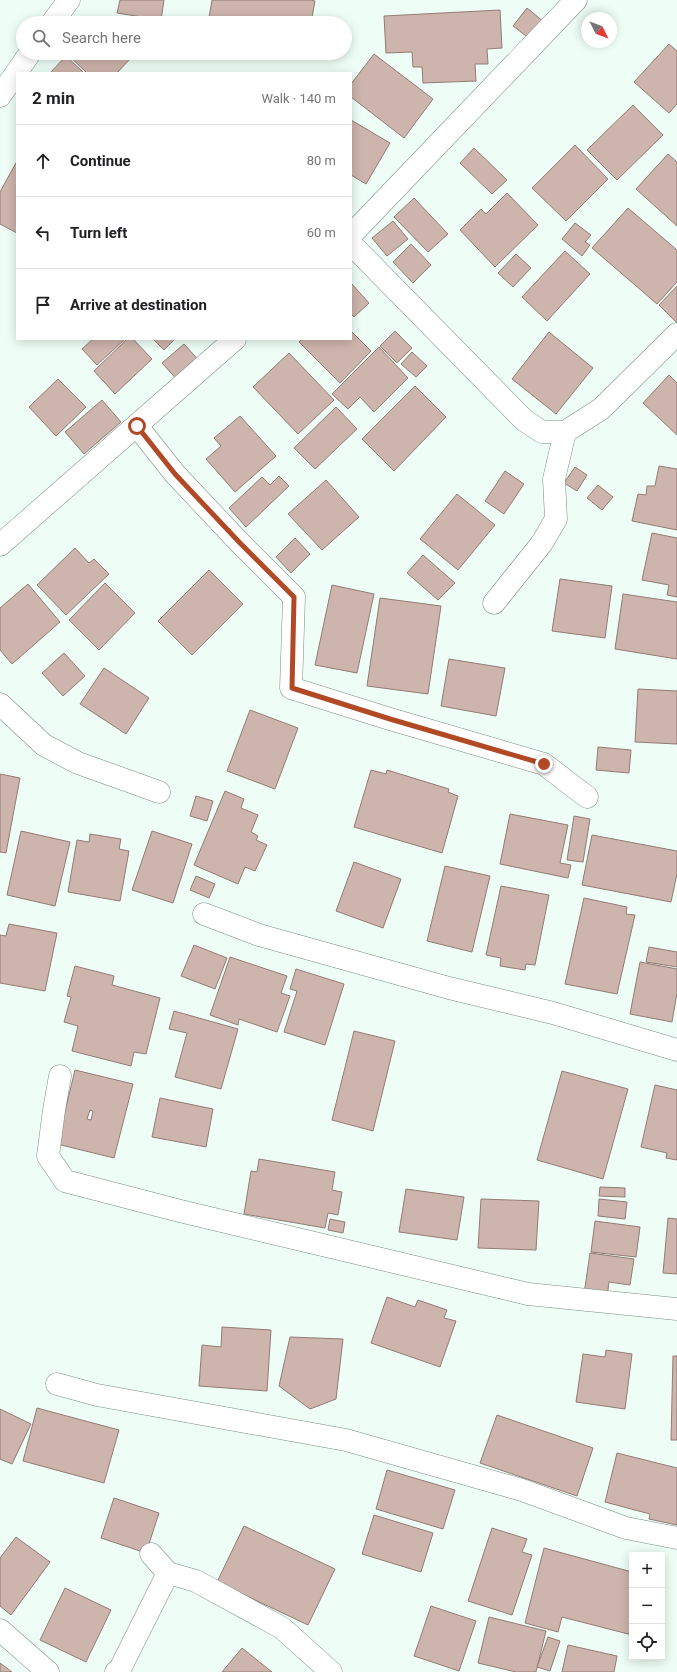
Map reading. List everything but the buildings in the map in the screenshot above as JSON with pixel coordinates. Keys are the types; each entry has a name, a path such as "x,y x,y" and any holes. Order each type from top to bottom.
{"street":[{"path":"57,16 69,0"},
{"path":"352,234 576,0"},
{"path":"17,72 25,60"},
{"path":"0,96 16,73"},
{"path":"352,245 524,420 542,432 565,432 601,409 677,334"},
{"path":"0,545 234,340"},
{"path":"137,426 175,474 240,543 294,597 292,688 390,719 544,764 587,797"},
{"path":"494,603 542,543 556,519 554,479 565,432"},
{"path":"0,704 44,745 78,764 159,792"},
{"path":"204,914 259,935 449,988 553,1012 677,1050"},
{"path":"60,1076 48,1156 65,1181 180,1211 528,1294 677,1308"},
{"path":"57,1384 97,1395 346,1440 522,1490 626,1528 677,1538"},
{"path":"151,1554 168,1573 196,1581 282,1628 331,1672"},
{"path":"116,1672 120,1669 168,1573"},
{"path":"0,1630 48,1672"}],"route":[{"path":"137,426 175,474 240,543 294,597 292,688 390,719 544,764"}]}
